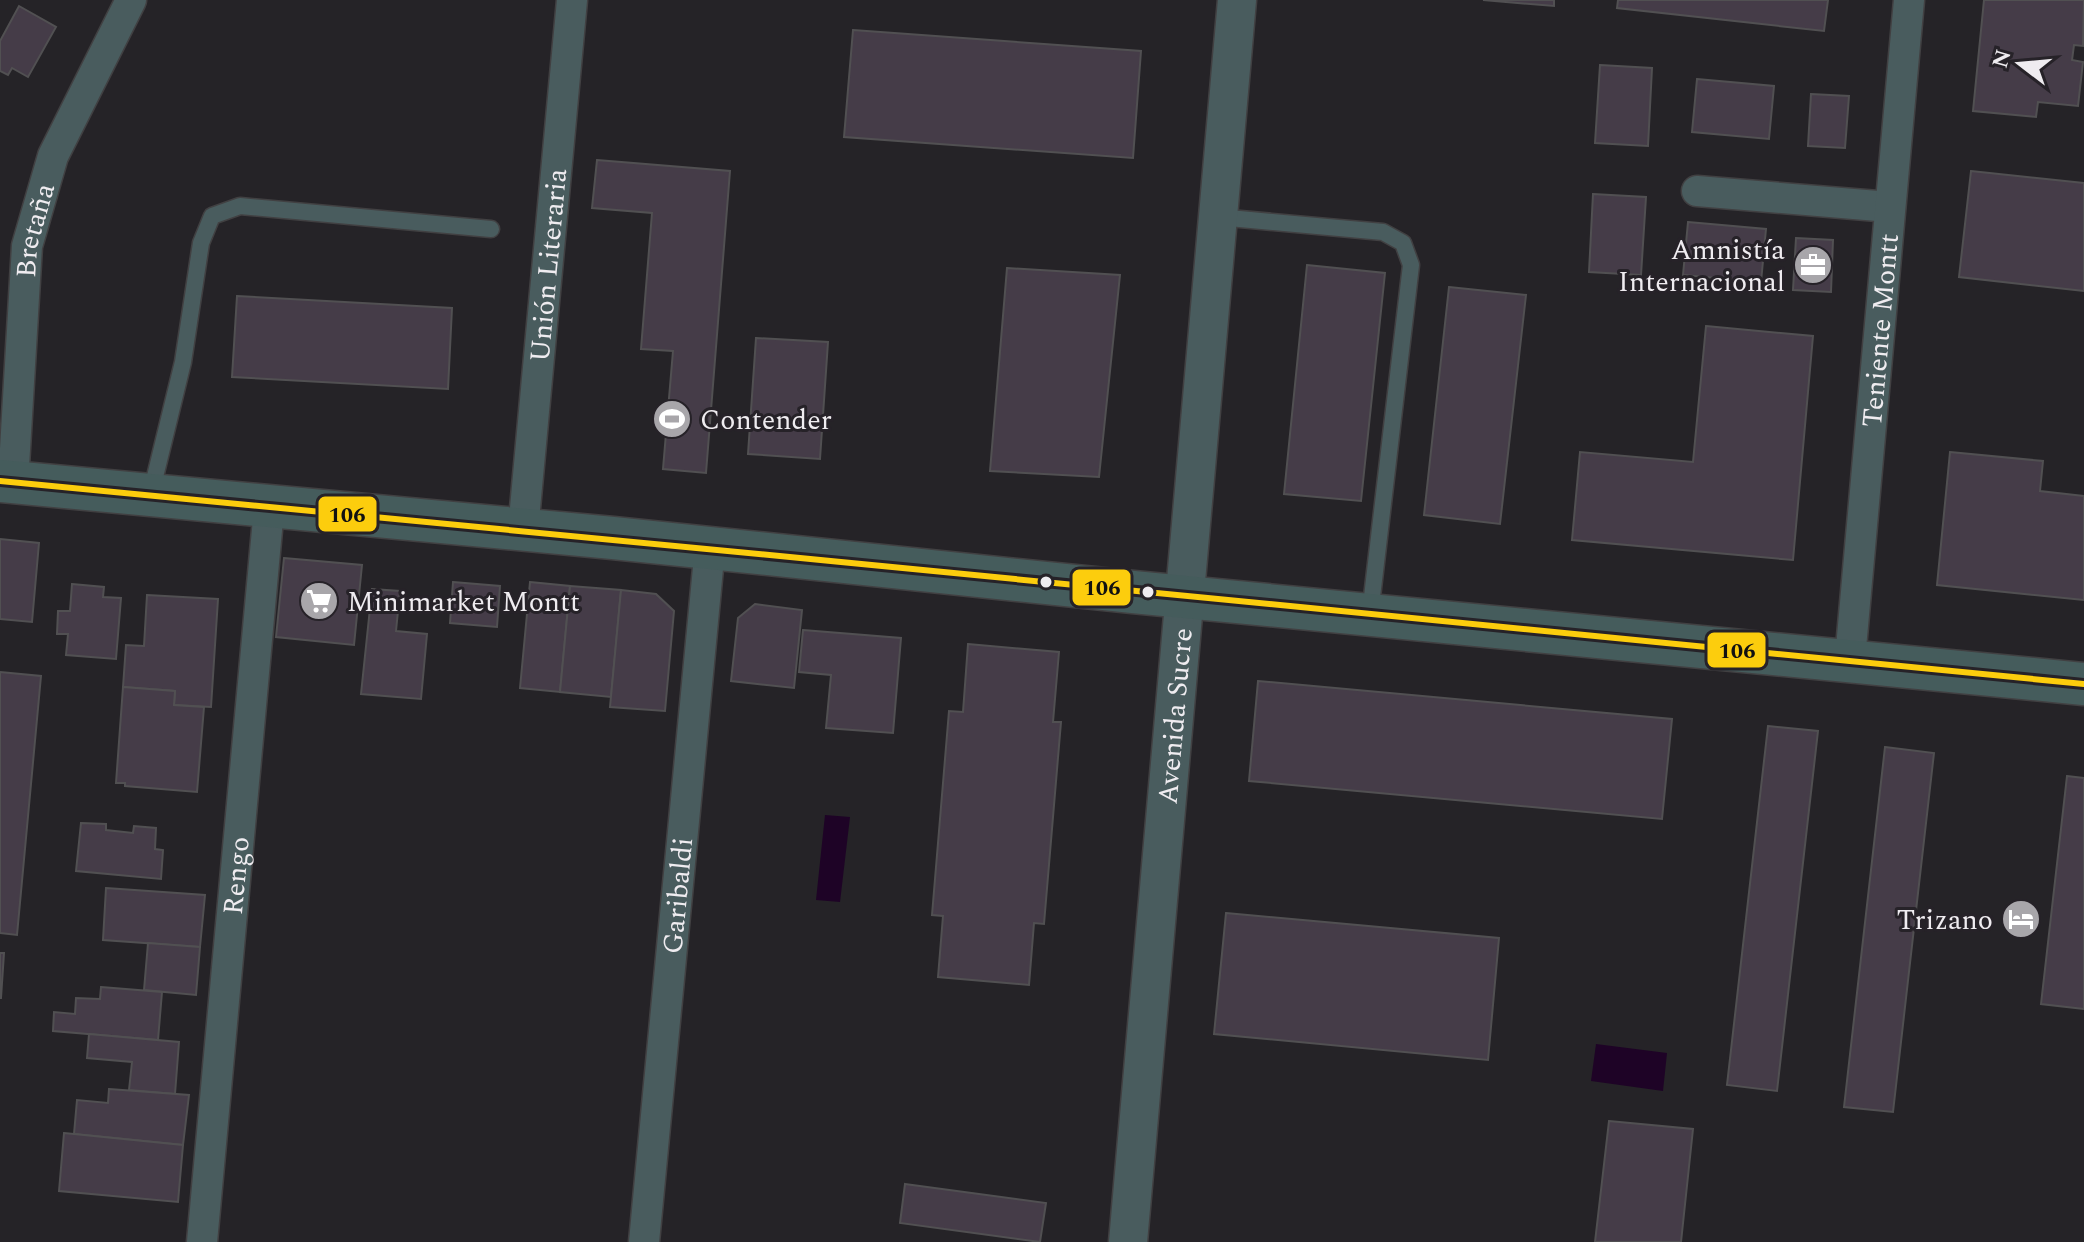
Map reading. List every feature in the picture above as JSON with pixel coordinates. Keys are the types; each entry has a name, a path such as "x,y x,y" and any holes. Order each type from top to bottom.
{"main road":[{"path":"6,482 710,547 1184,597 2084,684"}],"street":[{"name":"Bretaña","path":"6,482 27,246 53,156 131,0"},
{"name":"Unión Literaria","path":"523,530 572,0"},
{"name":"Avenida Sucre","path":"1128,1242 1237,0"},
{"name":"Teniente Montt","path":"1850,659 1909,0"},
{"path":"1697,191 1890,207"},
{"name":"Rengo","path":"202,1242 269,508"},
{"name":"Garibaldi","path":"644,1242 710,547"}],"lane":[{"path":"151,494 183,362 201,243 212,216 240,206 491,229"},
{"path":"1218,217 1383,232 1403,243 1411,265 1370,614"}],"shaded area":[{"path":"825,815 850,817 840,902 816,900"},
{"path":"1596,1044 1667,1053 1663,1091 1591,1081"}],"building":[{"path":"1483,0 1554,0 1554,6"},
{"path":"1618,0 1828,0 1824,31 1617,8"},
{"path":"1984,0 2084,0 2083,46 2074,45 2072,60 2083,62 2078,106 2038,102 2036,117 1973,111"},
{"path":"19,6 56,27 28,77 12,68 8,75 0,71 0,41"},
{"path":"853,30 1141,51 1133,158 844,137"},
{"path":"1600,65 1652,68 1648,146 1595,143"},
{"path":"1697,79 1774,86 1769,139 1692,132"},
{"path":"1811,94 1849,96 1845,148 1808,146"},
{"path":"597,160 730,171 706,473 663,469 673,351 641,349 652,213 592,208"},
{"path":"1971,171 2084,183 2084,291 1959,277"},
{"path":"1593,194 1646,197 1641,275 1589,272"},
{"path":"1688,222 1766,229 1761,282 1683,275"},
{"name":"Amnistía Internacional","path":"1796,238 1833,240 1831,292 1793,290"},
{"path":"1307,265 1385,273 1361,501 1284,494"},
{"path":"1007,268 1120,275 1099,477 990,471"},
{"path":"1449,287 1526,295 1500,524 1424,515"},
{"path":"237,296 452,308 448,389 232,377"},
{"path":"1706,326 1813,336 1793,560 1572,540 1580,452 1693,462"},
{"path":"756,338 828,342 820,459 748,454"},
{"path":"1950,452 2043,461 2040,491 2084,496 2084,600 1937,585"},
{"path":"0,539 39,543 32,622 0,619"},
{"name":"Minimarket Montt","path":"284,558 362,565 354,645 276,637"},
{"path":"453,582 500,586 497,627 450,623"},
{"path":"530,582 570,586 560,692 520,688"},
{"path":"72,584 104,587 103,597 121,598 116,659 66,655 68,634 57,634 58,611 70,611"},
{"path":"570,586 621,590 611,697 560,692"},
{"path":"372,589 400,591 396,631 427,634 421,699 361,694"},
{"path":"621,590 656,594 674,611 665,711 610,707"},
{"path":"147,595 218,599 211,707 174,705 175,691 123,687 126,645 144,646"},
{"path":"755,604 802,610 794,688 731,681 738,618"},
{"path":"803,630 901,638 893,733 826,728 831,675 799,672"},
{"path":"968,644 1059,652 1053,722 1061,722 1044,924 1034,923 1029,985 938,977 943,916 932,915 949,711 963,712"},
{"path":"0,672 41,676 17,935 0,933"},
{"path":"1258,681 1672,719 1662,819 1249,781"},
{"path":"123,687 175,691 174,705 204,707 197,792 116,783"},
{"path":"1768,726 1818,731 1777,1091 1727,1085"},
{"path":"1885,747 1934,753 1893,1112 1844,1107"},
{"path":"2067,776 2084,778 2084,1009 2041,1004"},
{"path":"81,823 106,824 106,830 133,833 134,826 156,828 155,849 163,850 161,879 76,871"},
{"path":"106,888 205,895 200,947 103,940"},
{"path":"1226,913 1499,938 1488,1060 1214,1034"},
{"path":"148,943 200,947 196,995 144,990"},
{"path":"0,953 4,953 1,998 0,998"},
{"path":"101,987 162,992 158,1040 53,1031 54,1012 75,1014 76,998 100,999"},
{"path":"89,1034 179,1042 175,1094 129,1090 132,1062 87,1058"},
{"path":"109,1089 189,1095 183,1145 74,1134 77,1100 108,1103"},
{"path":"1609,1121 1693,1129 1681,1242 1595,1242"},
{"path":"64,1133 183,1145 178,1202 59,1191"},
{"path":"905,1184 1046,1203 1040,1242 900,1223"}],"transit line":[{"name":"106","path":"0,481 2084,684"}],"place":[{"name":"Amnistía Internacional","path":"1813,265"},
{"name":"Contender","path":"672,419"},
{"name":"Minimarket Montt","path":"319,601"},
{"name":"Trizano","path":"2021,919"}]}
